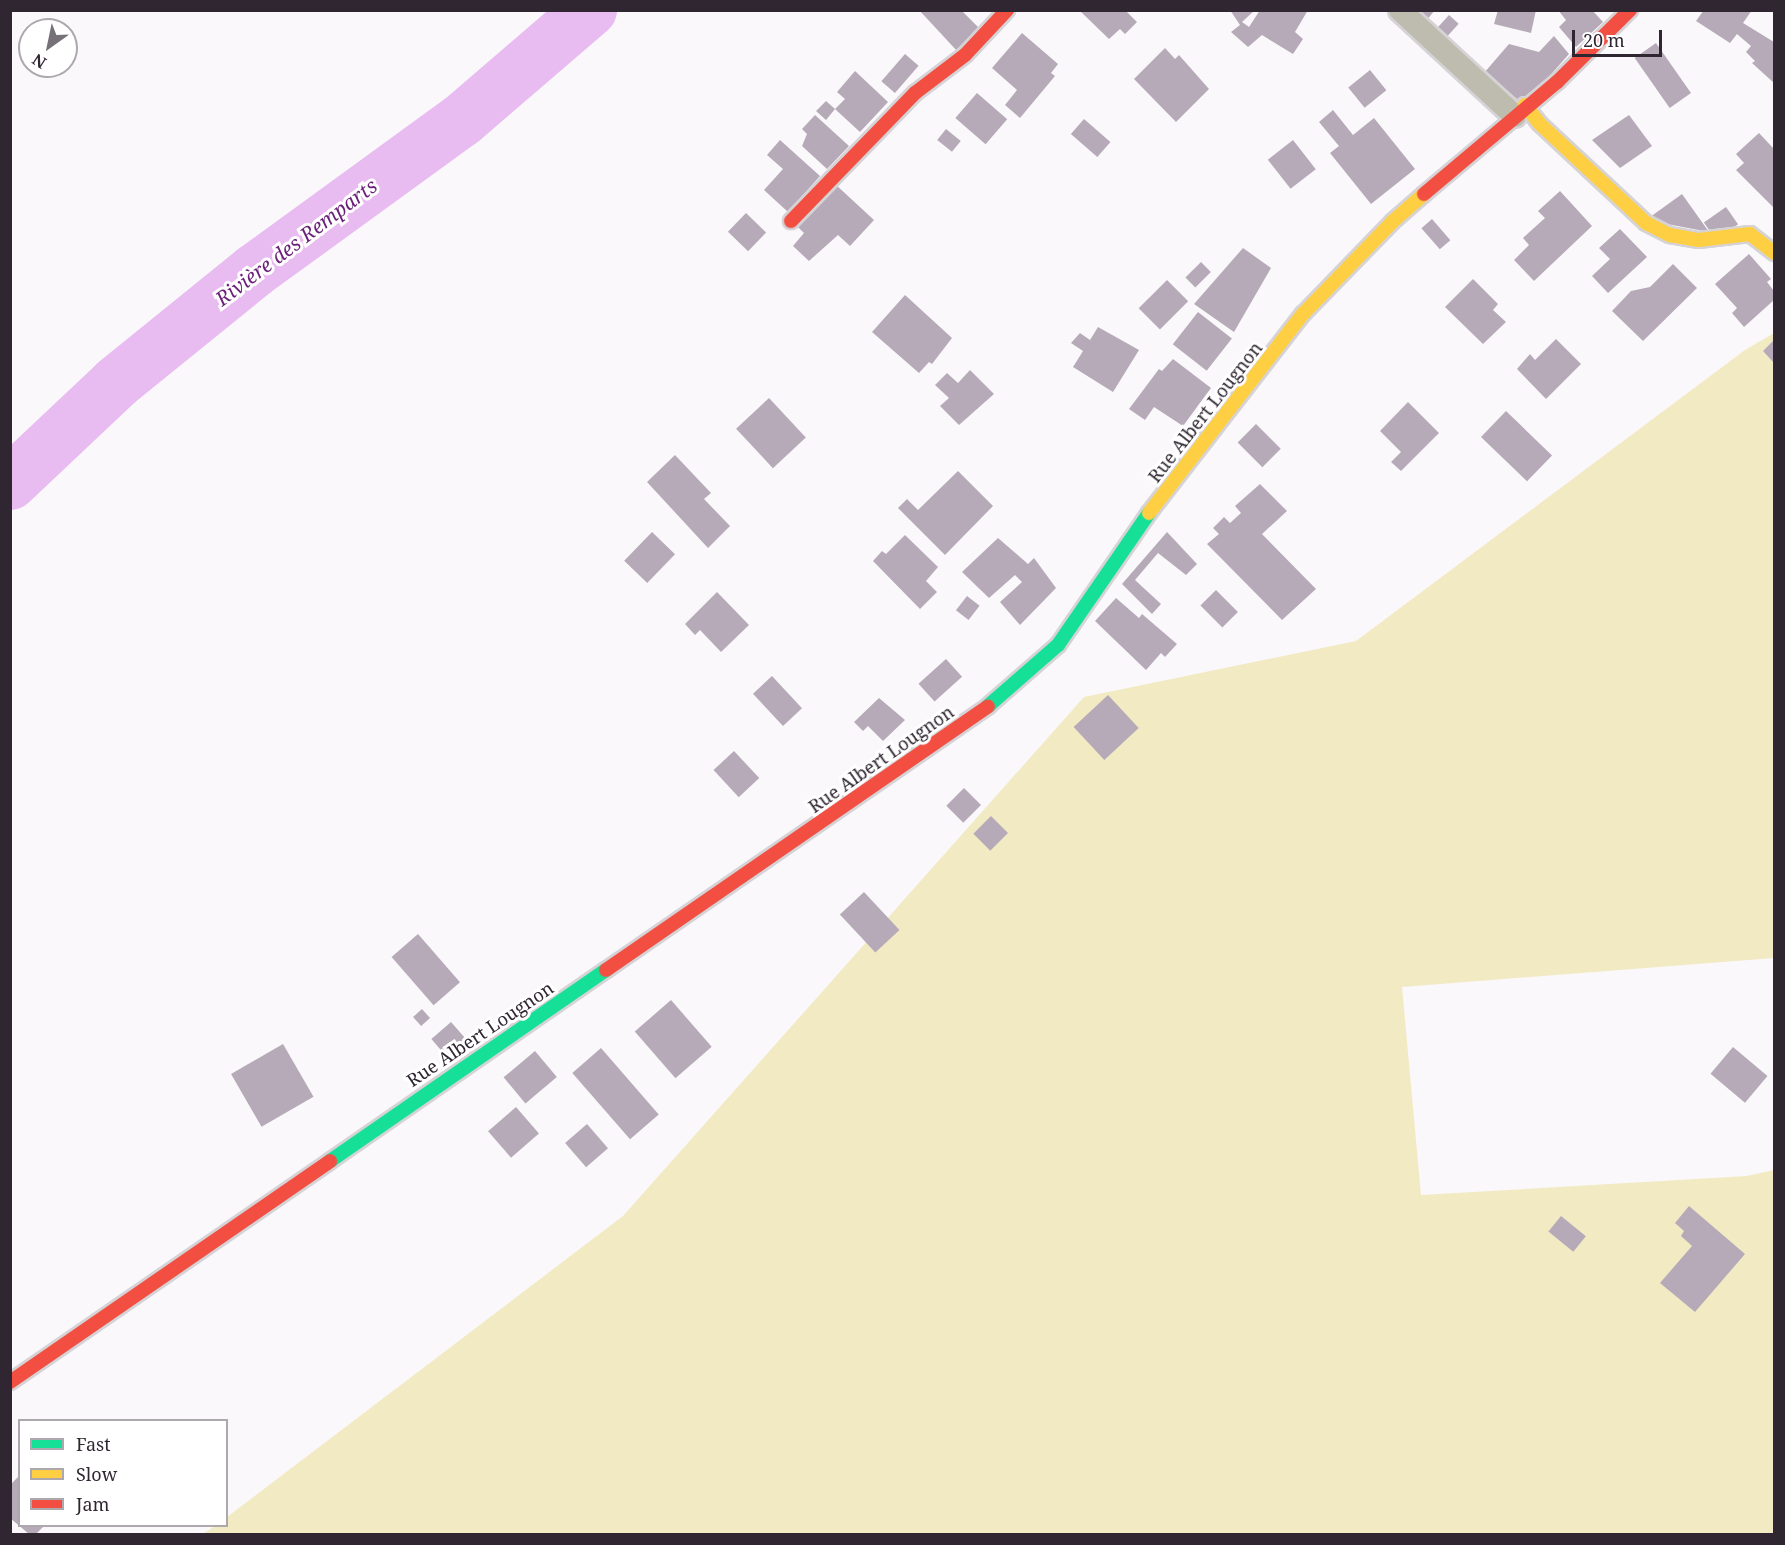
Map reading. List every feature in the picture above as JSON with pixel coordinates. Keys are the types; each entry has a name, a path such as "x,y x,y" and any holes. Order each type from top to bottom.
{"street":[{"path":"791,221 915,93 965,55 1007,10"},
{"path":"1401,10 1520,110 1540,124 1646,223 1670,235 1699,240 1750,234 1774,253"},
{"name":"Rue Albert Lougnon","path":"10,1382 989,705 1058,645 1123,546 1303,314 1392,222 1520,110 1557,82 1630,10"}],"shaded area":[{"path":"1774,333 1774,958 1402,987 1421,1195 1747,1176 1774,1170 1774,1534 203,1534 214,1527 228,1527 228,1516 623,1216 1084,697 1356,641 1745,350"}],"building":[{"path":"919,10 961,10 981,30 958,52"},
{"path":"1079,10 1125,10 1137,22 1125,34 1120,29 1109,39"},
{"path":"1230,10 1255,10 1242,22 1249,27 1260,10 1308,10 1295,32 1303,39 1293,54 1262,35 1248,47 1231,32 1240,25"},
{"path":"1403,10 1435,10 1422,26"},
{"path":"1498,10 1536,10 1531,33 1494,24"},
{"path":"1558,10 1592,10 1603,22 1576,47 1559,27 1566,20"},
{"path":"1704,10 1752,10 1743,23 1774,42 1774,83 1752,63 1755,61 1746,52 1751,46 1737,34 1730,43 1696,21"},
{"path":"1449,15 1459,24 1442,42 1432,34"},
{"path":"1022,33 1058,64 1051,73 1055,76 1020,118 1005,105 1017,90 992,68"},
{"path":"1554,36 1569,54 1524,105 1497,82 1490,90 1478,80 1509,44 1539,52"},
{"path":"1656,43 1691,93 1670,108 1635,58"},
{"path":"1165,48 1175,59 1179,55 1209,89 1176,122 1134,79"},
{"path":"905,54 919,66 895,93 881,81"},
{"path":"1370,70 1386,90 1365,108 1348,88"},
{"path":"855,71 888,102 860,132 835,109 845,99 837,92"},
{"path":"977,93 1007,119 986,144 955,118"},
{"path":"826,101 835,109 826,120 816,111"},
{"path":"1333,110 1353,135 1374,118 1415,169 1371,204 1330,153 1339,146 1319,122"},
{"path":"815,115 849,146 827,169 802,146 807,134 802,129"},
{"path":"1629,115 1652,146 1620,168 1592,140"},
{"path":"1084,119 1110,142 1097,157 1071,134"},
{"path":"946,129 961,141 952,152 937,140"},
{"path":"1759,133 1774,149 1774,208 1736,170 1744,163 1736,154"},
{"path":"780,140 820,176 788,212 764,190 783,169 767,155"},
{"path":"1293,140 1316,169 1291,189 1268,160"},
{"path":"835,184 874,220 850,246 838,235 809,261 793,246 804,233 797,226"},
{"path":"1560,191 1592,226 1534,281 1514,260 1529,245 1523,238 1545,218 1538,211"},
{"path":"1682,194 1709,232 1646,220"},
{"path":"1726,207 1738,224 1716,240 1704,222"},
{"path":"746,213 766,232 748,251 728,232"},
{"path":"1432,219 1450,240 1440,249 1421,228"},
{"path":"1620,229 1647,257 1608,293 1592,276 1610,259 1599,248"},
{"path":"1243,248 1271,268 1234,332 1194,304"},
{"path":"1749,254 1771,279 1767,282 1774,291 1774,300 1744,327 1732,313 1737,308 1715,284"},
{"path":"1201,262 1211,272 1195,287 1185,278"},
{"path":"1673,264 1697,288 1643,341 1612,311 1631,291 1650,287"},
{"path":"1473,279 1498,304 1493,310 1506,322 1483,344 1445,307"},
{"path":"1167,280 1188,301 1160,329 1139,308"},
{"path":"905,295 952,338 932,364 929,362 919,373 872,332"},
{"path":"1198,312 1232,338 1207,371 1173,344"},
{"path":"1098,327 1139,350 1113,392 1073,367 1083,351 1071,343 1080,333 1090,340"},
{"path":"1556,339 1581,364 1546,399 1517,369 1530,354 1535,360"},
{"path":"1774,340 1774,363 1763,351"},
{"path":"1173,359 1211,388 1183,426 1154,407 1145,420 1129,409 1159,369 1162,371"},
{"path":"970,370 994,394 959,425 940,406 949,398 935,385 947,373 958,383"},
{"path":"769,398 806,437 773,468 736,429"},
{"path":"1408,402 1439,433 1401,471 1391,462 1401,452 1380,431"},
{"path":"1506,411 1552,455 1527,481 1481,437"},
{"path":"1256,424 1281,449 1262,467 1238,442"},
{"path":"675,455 711,493 704,499 730,526 708,548 647,482"},
{"path":"958,471 993,506 945,555 898,508 907,499 918,510"},
{"path":"1260,484 1287,511 1262,534 1316,589 1282,620 1207,544 1219,534 1213,528 1224,517 1230,523 1241,513 1235,506"},
{"path":"652,532 675,554 647,583 624,561"},
{"path":"1167,532 1197,564 1186,575 1158,553 1135,580 1161,604 1152,614 1122,584"},
{"path":"905,535 938,567 926,581 937,592 920,609 873,561 882,551 886,554"},
{"path":"998,538 1028,564 1034,558 1056,588 1020,625 1000,602 1022,582 1015,575 989,598 962,572"},
{"path":"1216,590 1238,612 1222,627 1200,606"},
{"path":"717,592 749,625 721,652 700,630 695,635 685,624"},
{"path":"967,596 980,606 969,620 956,610"},
{"path":"1116,598 1139,618 1142,614 1177,644 1165,657 1161,653 1146,670 1095,621"},
{"path":"946,659 962,677 935,702 919,684"},
{"path":"772,676 802,708 783,726 753,694"},
{"path":"1108,695 1139,728 1104,760 1074,727"},
{"path":"879,698 905,720 883,741 868,726 863,731 854,722"},
{"path":"734,751 759,778 739,797 714,770"},
{"path":"964,788 981,805 963,823 946,806"},
{"path":"991,816 1008,833 990,851 973,834"},
{"path":"864,892 899,930 875,953 840,915"},
{"path":"418,934 460,982 434,1005 392,957"},
{"path":"671,1000 712,1047 675,1078 635,1031"},
{"path":"422,1009 430,1018 421,1026 413,1017"},
{"path":"451,1022 466,1039 446,1056 431,1039"},
{"path":"283,1044 313,1097 262,1127 231,1074"},
{"path":"1733,1047 1767,1076 1745,1103 1711,1074"},
{"path":"601,1048 659,1114 630,1139 572,1073"},
{"path":"535,1051 557,1077 525,1103 504,1077"},
{"path":"516,1107 539,1133 511,1158 488,1131"},
{"path":"587,1124 608,1148 586,1167 565,1143"},
{"path":"1689,1206 1745,1254 1695,1312 1660,1283 1692,1246 1681,1236 1684,1231 1675,1223"},
{"path":"1561,1216 1586,1236 1573,1252 1548,1232"},
{"path":"18,1477 18,1525 10,1518 10,1485"},
{"path":"21,1527 43,1527 36,1534 29,1534"}],"waterway":[{"name":"Rivière des Remparts","path":"10,483 117,382 254,271 462,120 590,10"}],"traffic: fast":[{"path":"988,706 1058,645 1149,513"},
{"path":"330,1161 606,970"}],"traffic: slow":[{"path":"1525,105 1540,124 1646,223 1670,235 1699,240 1750,234 1774,253"},
{"path":"1149,513 1303,314 1392,222 1424,194"}],"traffic: jam":[{"path":"791,221 915,93 965,55 1007,10"},
{"path":"1424,194 1557,82 1630,10"},
{"path":"606,970 988,706"},
{"path":"10,1382 330,1161"}]}
